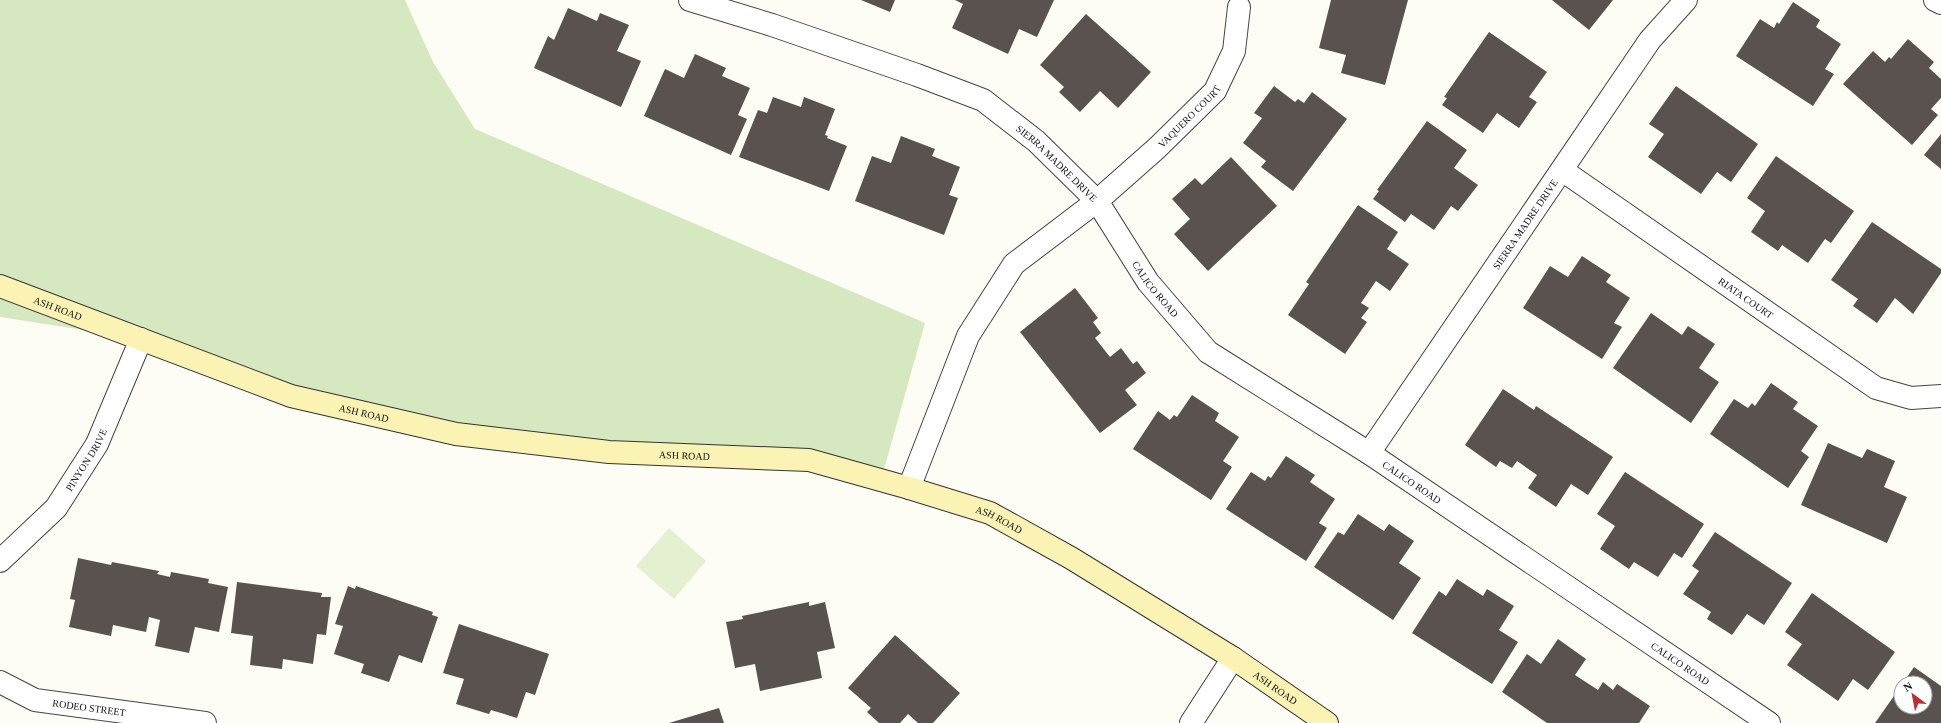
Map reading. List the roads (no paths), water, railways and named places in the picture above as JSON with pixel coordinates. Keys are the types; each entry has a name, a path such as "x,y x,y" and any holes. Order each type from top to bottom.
{"main road":[{"name":"ASH ROAD","path":"0,286 291,396 456,434 609,452 809,460 909,488 990,513 1071,558 1233,658 1327,723"}],"street":[{"name":"SIERRA MADRE DRIVE","path":"690,0 772,25 917,75 983,100 1036,141 1097,201 1014,264 968,336 909,488"},
{"name":"SIERRA MADRE DRIVE","path":"1369,453 1650,40 1686,0"},
{"path":"1935,0 1941,3"},
{"name":"VAQUERO COURT","path":"1097,201 1157,148 1215,91 1234,52 1239,7"},
{"name":"RIATA COURT","path":"1562,170 1876,388 1911,398 1941,396"},
{"name":"CALICO ROAD","path":"1097,201 1148,282 1208,352 1369,453 1769,723"},
{"name":"PINYON DRIVE","path":"0,561 56,508 97,444 141,339"},
{"path":"1191,723 1233,658"},
{"name":"RODEO STREET","path":"0,682 35,700 205,723"}]}
